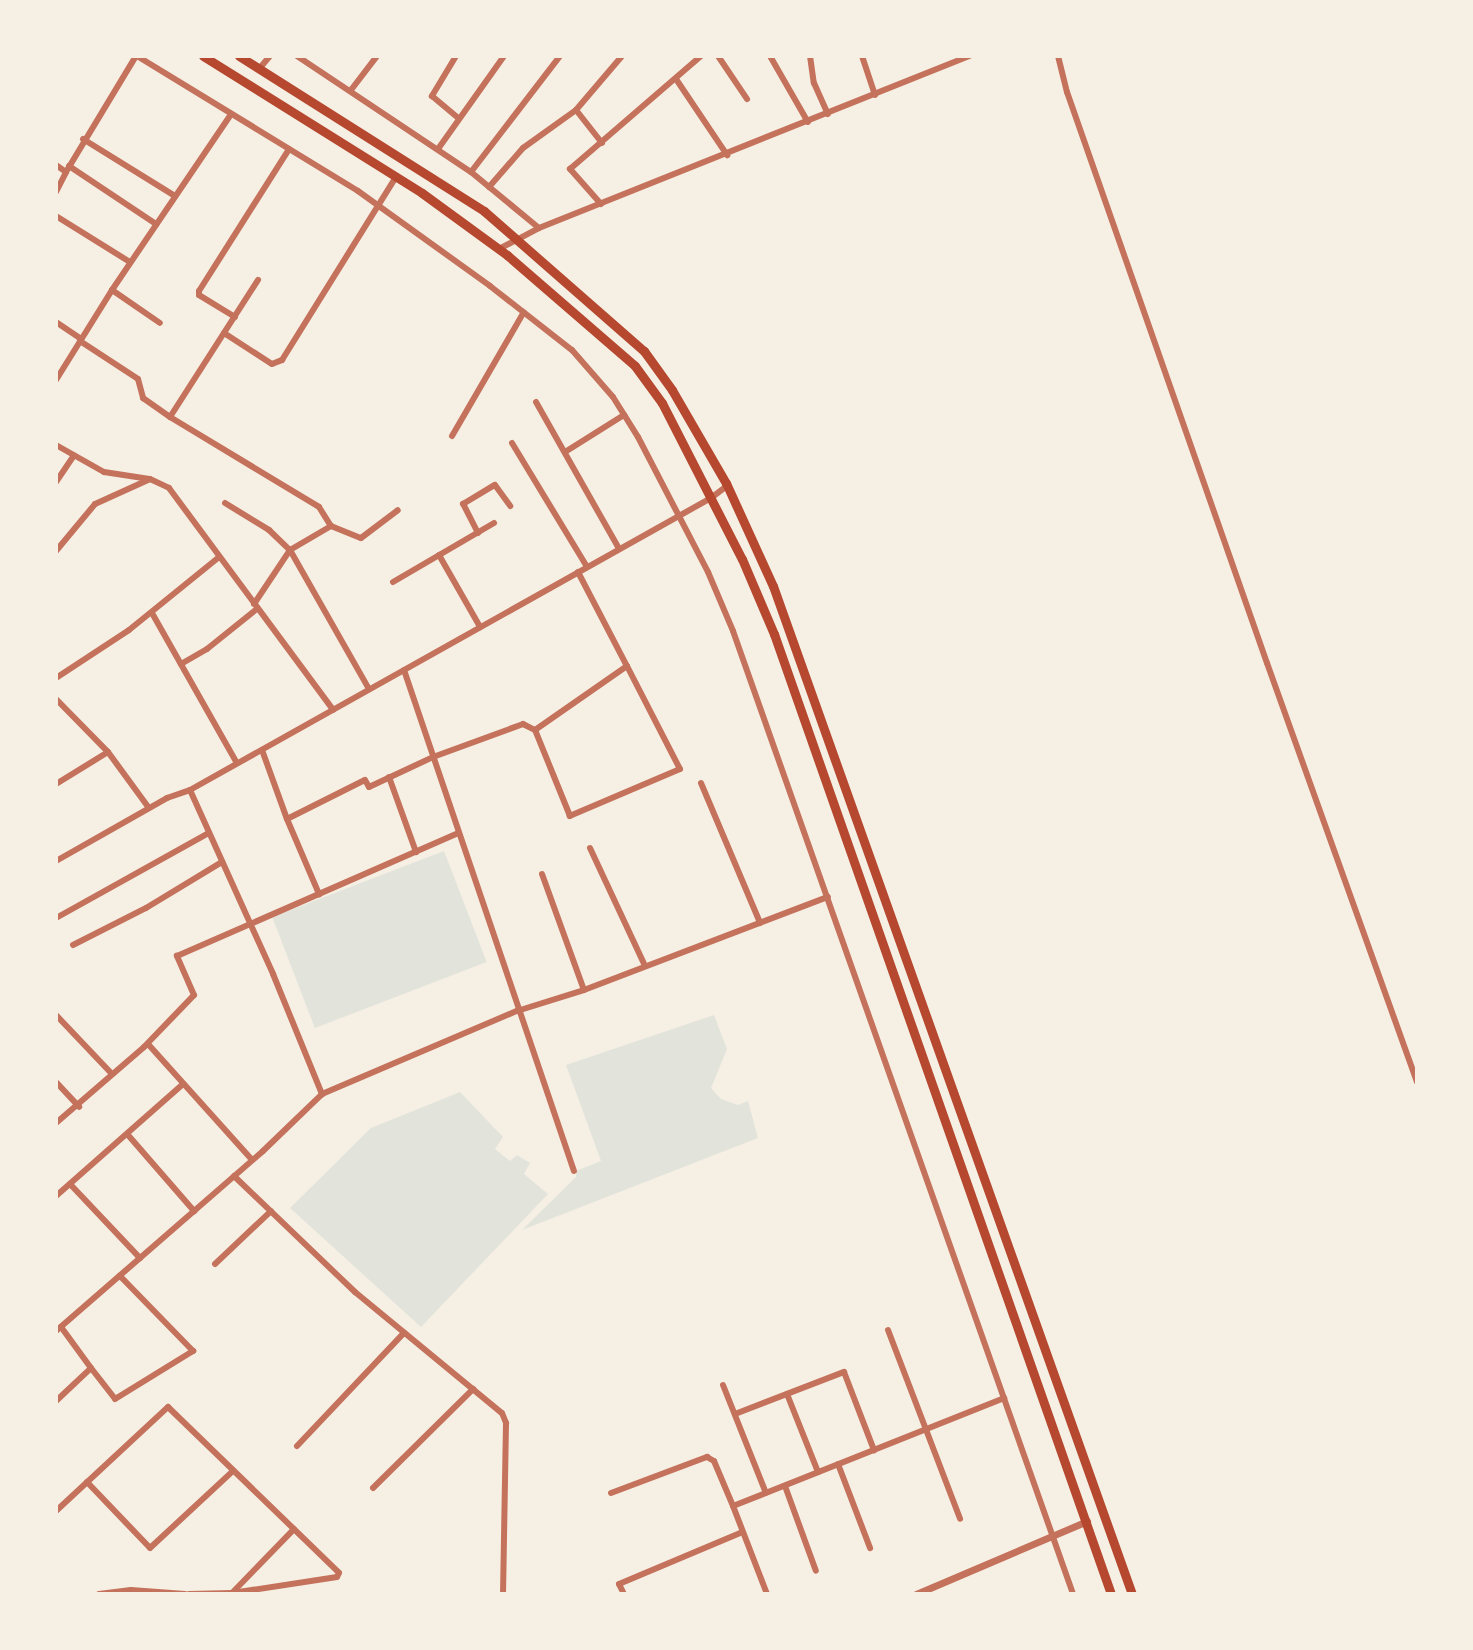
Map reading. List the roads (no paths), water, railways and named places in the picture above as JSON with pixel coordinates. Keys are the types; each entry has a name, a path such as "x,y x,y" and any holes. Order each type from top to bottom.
{"highway":[{"path":"203,56 396,177 499,249 635,366 662,403 711,498 774,634 1111,1594"},
{"path":"239,56 484,211 644,351 727,486 773,586 1132,1594"}],"street":[{"path":"56,192 83,139 136,56 378,206 524,312 572,350 624,415 679,515 733,631 1073,1594"},
{"path":"259,69 270,56"},
{"path":"297,56 471,172 539,228"},
{"path":"351,90 377,56"},
{"path":"456,56 432,96 459,119"},
{"path":"438,149 504,56"},
{"path":"471,172 560,56"},
{"path":"489,187 523,148 576,110 622,56"},
{"path":"601,204 570,169 701,56"},
{"path":"718,56 747,99"},
{"path":"770,56 808,122"},
{"path":"810,56 814,83 828,114"},
{"path":"862,56 875,95"},
{"path":"939,56 946,66"},
{"path":"499,249 514,238 970,56"},
{"path":"1058,56 1067,92 1231,561 1417,1082"},
{"path":"676,79 727,155"},
{"path":"576,110 602,143"},
{"path":"56,380 130,262 231,114"},
{"path":"83,139 175,196"},
{"path":"235,317 199,295 199,291 289,149"},
{"path":"56,165 68,169 156,224"},
{"path":"224,333 272,364 282,360 396,177"},
{"path":"56,216 130,262"},
{"path":"170,417 258,280"},
{"path":"112,290 160,323"},
{"path":"452,436 524,312"},
{"path":"56,322 138,379 143,398 319,507 331,526 361,538 398,510"},
{"path":"536,402 619,549"},
{"path":"565,452 624,415"},
{"path":"512,443 587,567"},
{"path":"56,445 104,472 150,479 169,488 333,710"},
{"path":"56,482 74,455"},
{"path":"56,551 95,504 150,479"},
{"path":"478,533 463,504 495,485 510,506"},
{"path":"56,850 58,860 149,808 190,790 711,498 727,486"},
{"path":"225,503 269,530 290,550 369,689"},
{"path":"393,582 494,523"},
{"path":"181,664 207,649 256,606 290,550 331,526"},
{"path":"439,555 480,627"},
{"path":"56,678 152,613 218,558"},
{"path":"287,819 365,780 369,787 433,757 523,724 535,730 570,816 680,769 578,572"},
{"path":"152,613 237,763"},
{"path":"535,730 627,666"},
{"path":"404,670 517,1011 574,1171"},
{"path":"56,699 108,752 149,808"},
{"path":"262,750 319,894"},
{"path":"56,784 108,752"},
{"path":"389,777 416,852"},
{"path":"701,783 760,923"},
{"path":"190,790 322,1094"},
{"path":"56,918 209,833"},
{"path":"56,1123 79,1107 148,1044 194,995 177,956 458,833"},
{"path":"590,848 645,966"},
{"path":"73,945 146,908 222,862"},
{"path":"542,874 584,990"},
{"path":"120,1276 193,1351 115,1399 58,1329 252,1160 322,1094 517,1011 584,990 828,897"},
{"path":"56,1015 112,1074"},
{"path":"148,1044 252,1160"},
{"path":"56,1082 79,1107"},
{"path":"56,1196 183,1084"},
{"path":"128,1135 194,1211"},
{"path":"234,1176 355,1292 502,1413 506,1423 503,1594"},
{"path":"70,1184 140,1258"},
{"path":"215,1264 271,1211"},
{"path":"888,1330 960,1519"},
{"path":"297,1446 404,1333"},
{"path":"56,1401 91,1368"},
{"path":"735,1414 844,1372 874,1450"},
{"path":"723,1385 766,1493"},
{"path":"373,1488 473,1389"},
{"path":"787,1394 818,1472"},
{"path":"733,1506 1004,1398"},
{"path":"56,1511 168,1407 338,1573 338,1577 233,1594 131,1590 99,1594"},
{"path":"611,1493 707,1457 714,1461 767,1594"},
{"path":"838,1464 870,1548"},
{"path":"87,1482 150,1548 233,1471"},
{"path":"785,1486 816,1571"},
{"path":"916,1594 1087,1520"},
{"path":"233,1594 294,1529"},
{"path":"624,1594 619,1584 743,1532"}]}
